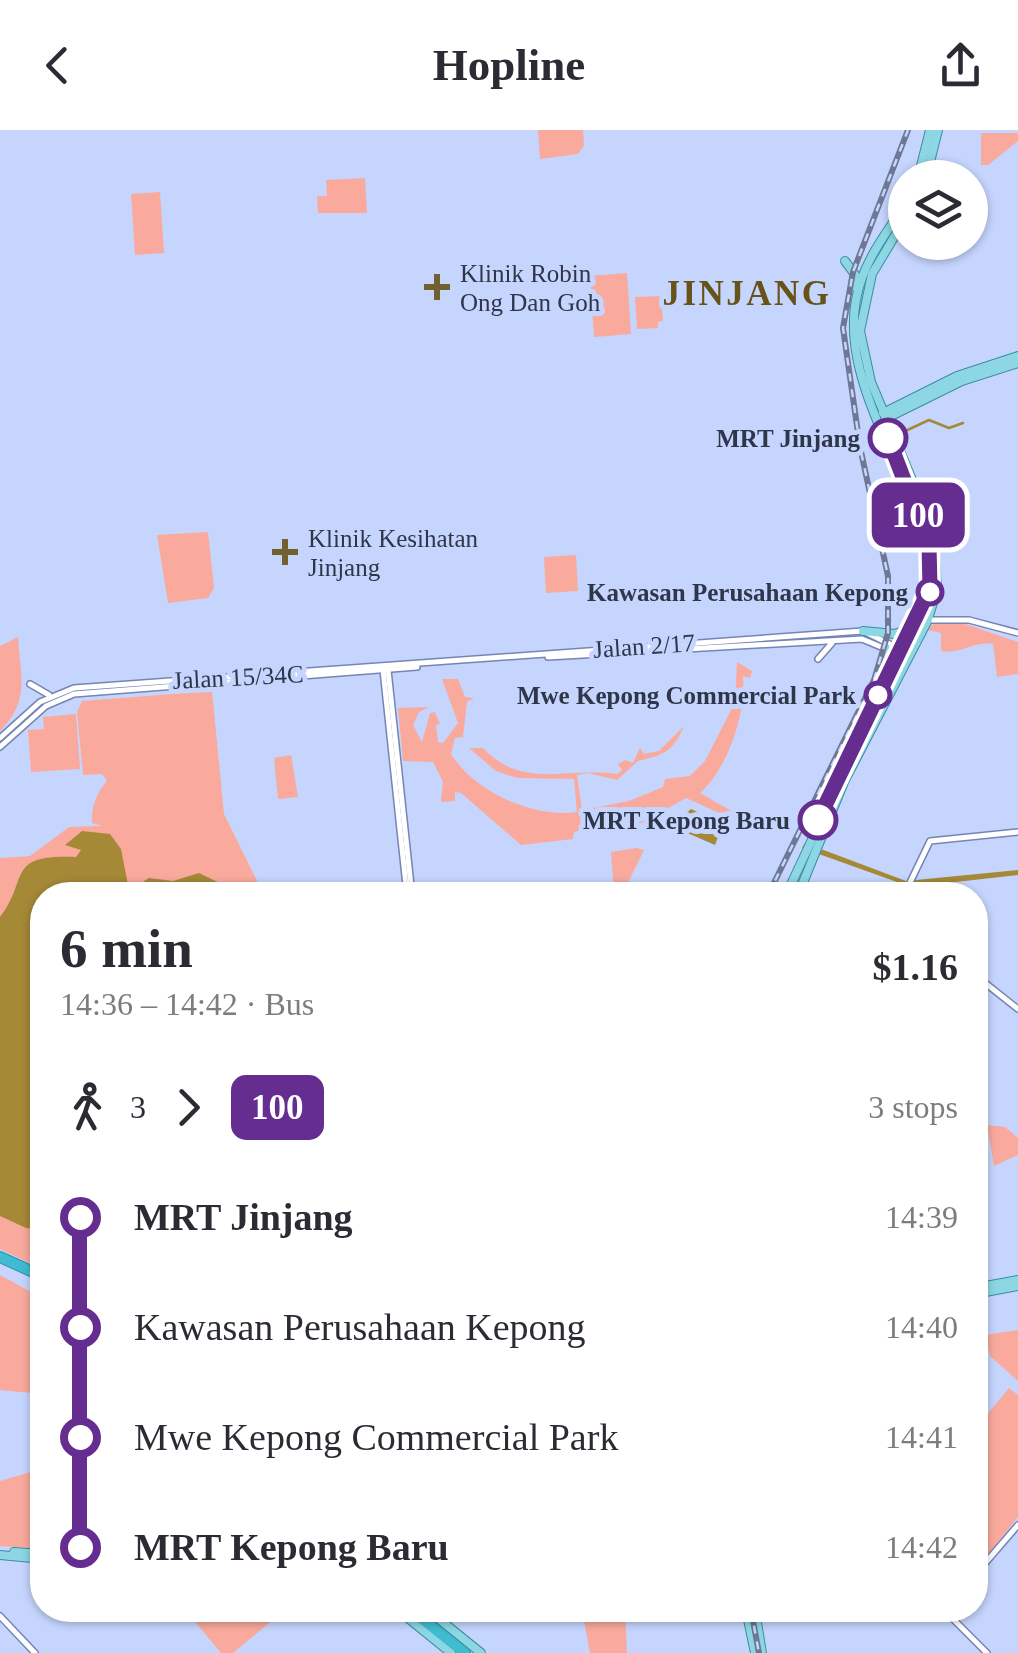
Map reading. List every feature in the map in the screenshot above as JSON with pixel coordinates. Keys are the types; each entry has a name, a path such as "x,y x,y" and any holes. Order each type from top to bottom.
{"highway":[{"path":"0,1260 30,1274"},
{"path":"428,1622 446,1634"},
{"path":"432,1622 468,1653"}],"main road":[{"path":"922,160 930,130"},
{"path":"930,160 938,130"},
{"path":"855,298 888,232"},
{"path":"884,701 931,583 932,555 929,531 908,490 861,346 860,314 873,272 888,247"},
{"path":"857,260 874,255"},
{"path":"809,850 922,634 935,600 938,569 898,443 858,363 856,276 845,261"},
{"path":"883,416 957,376 1018,360"},
{"path":"876,393 886,403 901,408"},
{"path":"901,408 895,422 898,443 915,504"},
{"path":"908,490 902,506 929,531"},
{"path":"863,631 895,634 916,624"},
{"path":"797,882 892,668 922,634"},
{"path":"886,648 892,668"},
{"path":"988,1288 1018,1283"},
{"path":"0,1552 30,1555"},
{"path":"413,1622 452,1653"},
{"path":"443,1622 481,1653"},
{"path":"750,1622 759,1653"},
{"path":"756,1622 759,1653"}],"street":[{"path":"935,600 943,617"},
{"path":"927,622 943,617 1018,633"},
{"path":"863,631 902,653"},
{"name":"Jalan 2/17","path":"385,669 863,631"},
{"name":"Jalan 2/17","path":"385,669 658,648 866,639 902,653"},
{"path":"818,659 828,644 841,640"},
{"path":"807,642 822,648"},
{"path":"387,687 396,674 411,668"},
{"path":"385,669 409,882"},
{"name":"Jalan 15/34C","path":"89,690 370,674 385,669"},
{"name":"Jalan 15/34C","path":"89,690 385,669"},
{"path":"370,674 380,677 387,687"},
{"path":"30,684 52,695"},
{"path":"0,738 52,695 89,690"},
{"path":"0,747 51,702 89,690"},
{"path":"909,882 930,840 1018,832"},
{"path":"988,985 1018,1009"},
{"path":"988,1560 1018,1525"},
{"path":"0,1616 34,1653"},
{"path":"955,1622 987,1653"}],"shaded area":[{"path":"538,130 583,130 584,146 578,154 540,159"},
{"path":"981,133 1018,133 1018,141 988,165 988,160 981,160"},
{"path":"365,178 367,213 318,213 317,196 327,196 326,180"},
{"path":"160,192 164,253 135,255 131,194"},
{"path":"627,273 631,334 594,337 590,276"},
{"path":"661,296 663,321 658,322 658,328 637,329 635,297"},
{"path":"208,532 214,588 208,598 168,603 157,535"},
{"path":"576,555 578,591 546,593 544,557"},
{"path":"937,621 965,624 1018,642 1018,674 997,677 993,644 941,651 941,633 927,630"},
{"path":"18,637 20,698 0,731 0,646"},
{"path":"737,662 752,671 750,678 743,676 738,723 719,770 700,793 733,812 730,818 686,798 642,823 606,823 574,832 573,839 521,845 461,793 455,792 455,801 441,802 443,782 433,762 403,761 398,708 429,707 419,712 413,725 422,742 430,713 435,712 440,724 436,725 438,742 443,743 458,723 442,679 458,679 465,697 474,698 467,702 463,737 455,738 451,754 474,780 506,800 560,813 577,812 574,779 517,778 496,771 469,748 483,748 498,761 529,773 587,773 577,775 582,810 629,801 663,787 665,779 690,776 705,761 731,710 728,700 735,701"},
{"path":"212,691 224,814 258,882 30,882 30,1263 0,1249 0,858 30,856 69,827 101,826 92,823 92,812 107,781 102,774 83,775 77,712 82,701"},
{"path":"76,714 80,769 31,772 28,730 44,729 43,717"},
{"path":"684,726 671,747 638,761 617,780 589,773 617,774 622,770 618,764 625,760 633,763 640,748 644,754 659,751"},
{"path":"291,755 298,797 278,799 274,758"},
{"path":"691,809 723,824 715,845 685,832 686,823 680,819"},
{"path":"82,831 110,834 121,849 127,882 30,882 30,1228 0,1216 0,917 28,865 53,857 76,857 81,850 65,845"},
{"path":"805,843 906,881 1018,870 1018,875 956,882 897,882 802,848"},
{"path":"644,850 628,882 613,882 611,852"},
{"path":"199,873 218,882 144,881 173,881"},
{"path":"988,1125 1005,1127 1018,1138 1018,1155 994,1166"},
{"path":"0,1275 30,1291 30,1393 0,1390"},
{"path":"1018,1330 1018,1381 990,1356 988,1335"},
{"path":"1009,1388 1018,1395 1018,1517 988,1555 988,1413"},
{"path":"30,1472 30,1548 0,1546 0,1481"},
{"path":"195,1622 270,1622 233,1653 221,1653"},
{"path":"584,1622 626,1622 627,1653 590,1653"}],"waterway":[{"path":"901,433 929,420 949,428 963,423"}],"railway":[{"path":"774,882 874,680 888,633 888,576 860,447 843,328 853,272 908,130"},
{"path":"753,1622 759,1653"}],"bus line":[{"name":"100","path":"818,820 872,706 924,610 930,588 929,545 888,438"}],"place":[{"name":"Klinik Robin Ong Dan Goh","path":"437,287"},
{"name":"MRT Jinjang","path":"888,438"},
{"name":"Klinik Kesihatan Jinjang","path":"285,552"},
{"name":"Kawasan Perusahaan Kepong","path":"930,592"},
{"name":"Mwe Kepong Commercial Park","path":"878,695"},
{"name":"MRT Kepong Baru","path":"818,820"}],"district":[{"name":"JINJANG","path":"747,293"}]}
